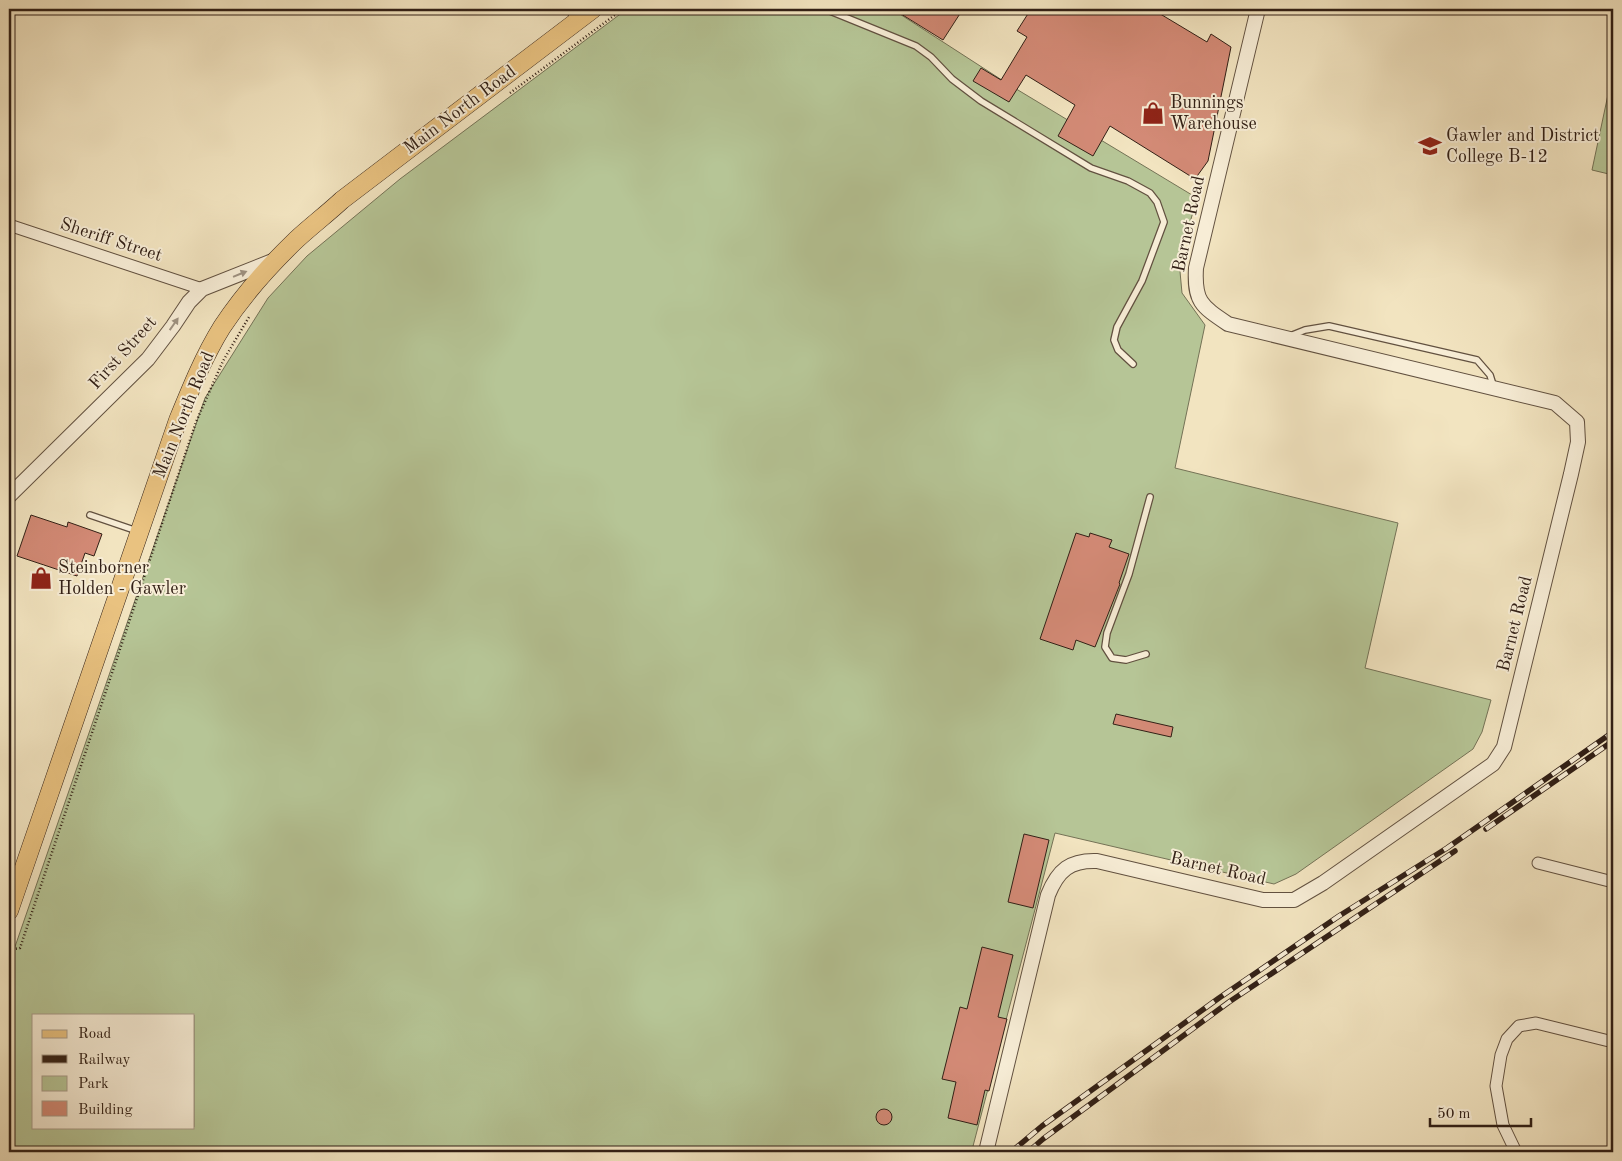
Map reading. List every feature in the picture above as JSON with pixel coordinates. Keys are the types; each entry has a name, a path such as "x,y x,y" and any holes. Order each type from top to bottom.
{"main road":[{"name":"Main North Road","path":"9,911 178,420 209,350 236,307 278,258 342,200 581,12"}],"street":[{"name":"Barnet Road","path":"986,1152 1048,895 1056,879 1065,869 1076,863 1097,861 1263,900 1294,900 1323,884 1493,764 1504,747 1578,442 1577,422 1555,403 1228,324 1204,306 1198,297 1195,283 1196,268 1258,9"},
{"name":"Sheriff Street","path":"9,225 202,289"},
{"name":"First Street","path":"9,496 148,359 189,302 202,289 278,258"},
{"path":"1538,863 1613,882"},
{"path":"1516,1152 1503,1125 1496,1086 1501,1055 1507,1039 1519,1026 1536,1022 1613,1042"}],"lane":[{"path":"825,9 916,46 931,57 952,79 981,101 1090,168 1128,181 1150,193 1157,202 1164,222 1142,281 1117,328 1114,340 1118,350 1133,364"},
{"path":"1286,338 1305,330 1329,326 1477,360 1490,375 1495,389"},
{"path":"1146,654 1126,660 1112,658 1105,647 1107,633 1129,574 1150,497"},
{"path":"90,515 139,532"}],"path":[{"path":"504,98 623,9"},
{"path":"9,950 20,948 196,422 223,361 251,314"},
{"path":"1006,1152 1011,1149 1012,1152"}],"green space":[{"path":"627,9 892,9 1008,84 1197,198 1179,261 1182,293 1205,325 1175,468 1398,523 1365,668 1491,700 1482,732 1473,749 1296,874 1274,884 1055,833 970,1152 9,1152 9,964 205,398 268,298 307,256 400,179"},
{"path":"1613,71 1613,175 1592,170"}],"building":[{"path":"893,9 963,9 943,40"},
{"name":"Bunnings Warehouse","path":"1031,9 1152,9 1207,42 1211,34 1231,47 1208,161 1195,179 1110,126 1093,156 1058,136 1075,105 1026,75 1009,102 973,81 981,68 1001,80 1027,37 1017,31"},
{"path":"31,515 67,527 68,522 102,534 94,556 85,553 77,576 17,556"},
{"path":"1076,533 1089,537 1090,533 1112,540 1109,547 1129,554 1120,584 1095,647 1076,640 1073,650 1040,639"},
{"path":"1116,714 1173,727 1171,737 1113,724"},
{"path":"1024,834 1049,840 1033,908 1008,902"},
{"path":"982,947 1013,955 998,1017 1007,1019 989,1091 985,1090 977,1125 948,1118 956,1082 942,1079 960,1007 967,1009"},
{"path":"884,1109 892,1117 884,1125 876,1117"}],"railway":[{"path":"1011,1152 1042,1126 1219,998 1339,916 1447,848 1613,732"},
{"path":"1486,829 1613,741"},
{"path":"1028,1152 1229,1002 1455,851"}],"place":[{"name":"Bunnings Warehouse","path":"1153,113"},
{"name":"Gawler and District College B-12","path":"1430,146"},
{"name":"Steinborner Holden - Gawler","path":"41,578"}]}
